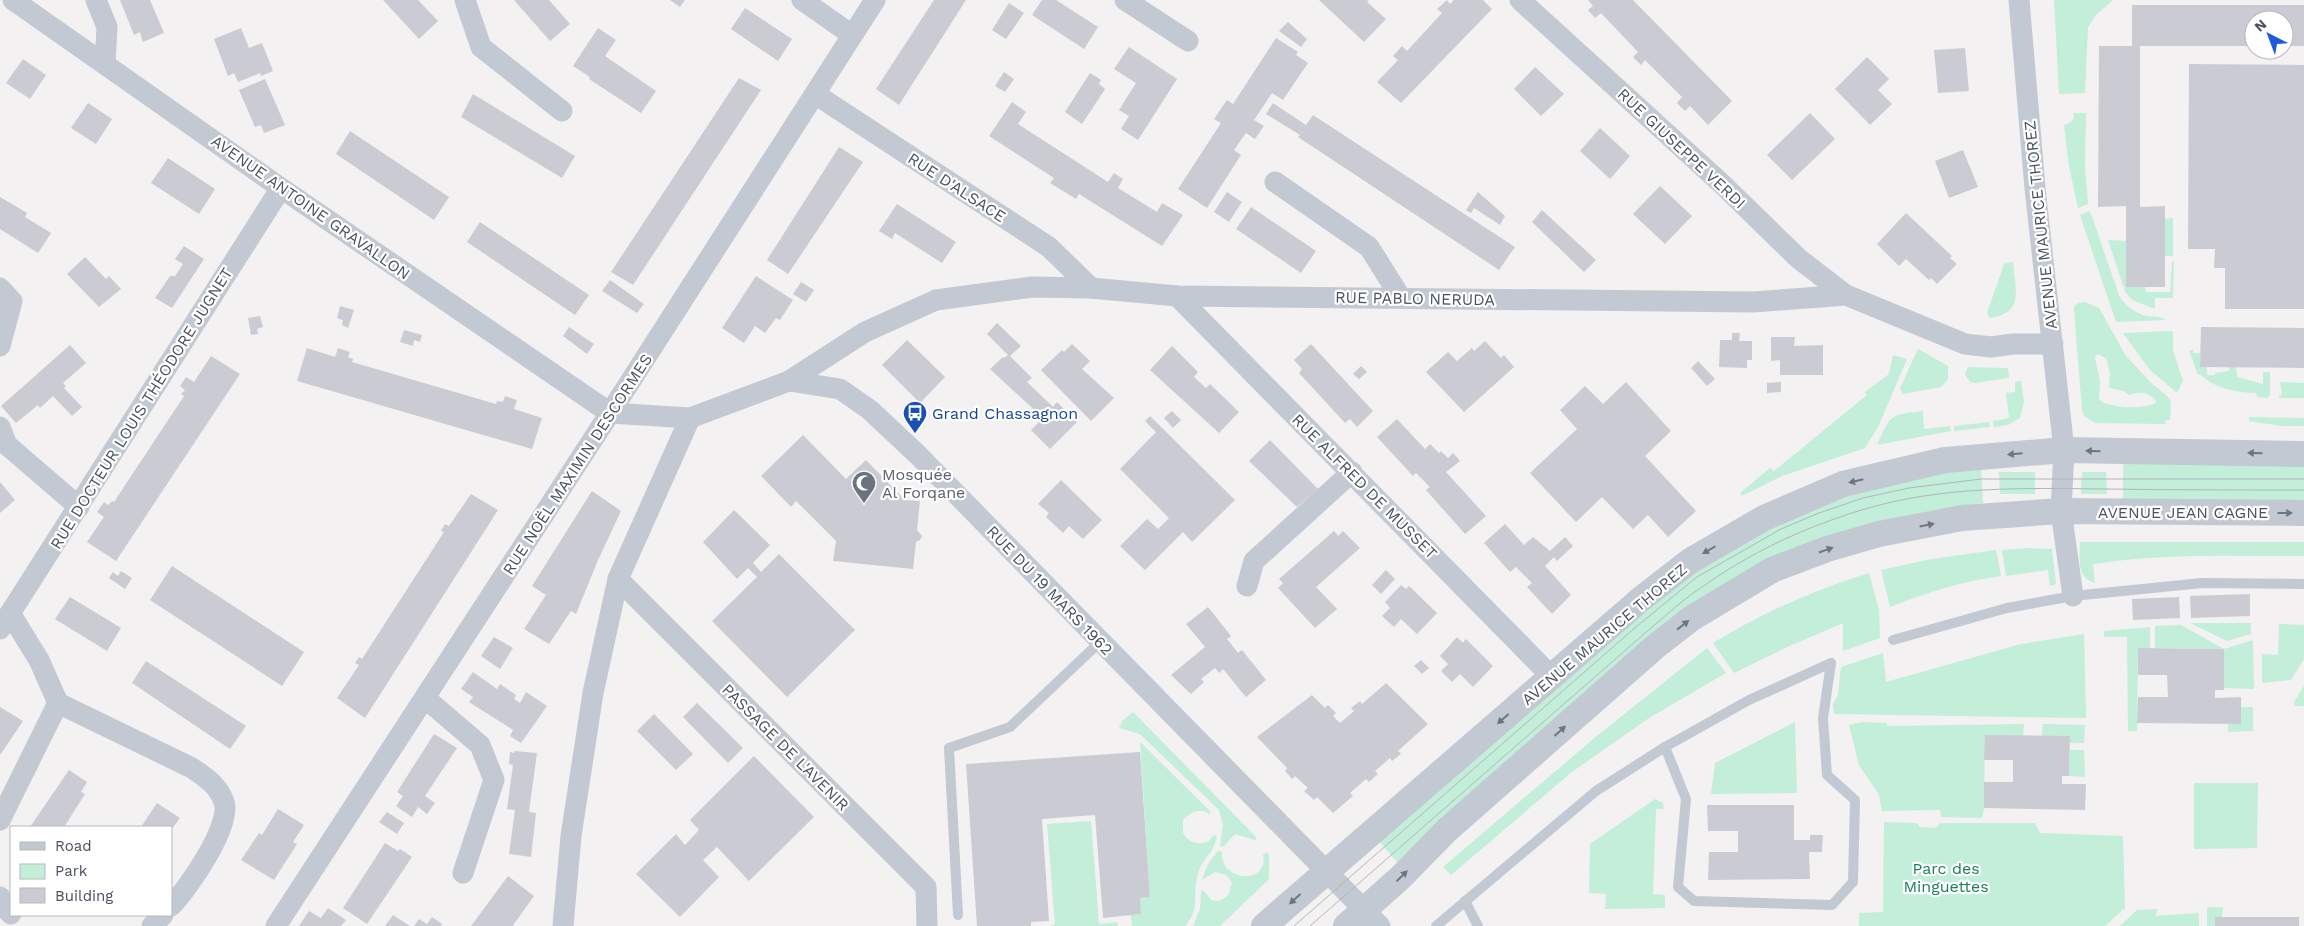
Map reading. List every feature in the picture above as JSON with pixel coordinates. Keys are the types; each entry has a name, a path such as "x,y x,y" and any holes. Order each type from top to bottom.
{"street":[{"name":"AVENUE ANTOINE GRAVALLON","path":"12,0 281,188 610,413"},
{"path":"96,0 107,26 105,64"},
{"path":"465,0 481,47 562,111"},
{"path":"802,0 852,35"},
{"name":"RUE NOËL MAXIMIN DESCORMES","path":"276,926 610,413 875,0"},
{"path":"1125,0 1188,41"},
{"name":"RUE GIUSEPPE VERDI","path":"1520,0 1722,184 1799,259 1846,295"},
{"name":"AVENUE MAURICE THOREZ","path":"2019,0 2035,188 2064,450 2061,511 2073,596"},
{"name":"RUE D'ALSACE","path":"815,94 1049,247 1091,288"},
{"path":"1275,182 1369,247 1401,298"},
{"name":"RUE DOCTEUR LOUIS THÉODORE JUGNET","path":"5,621 281,188"},
{"name":"RUE PABLO NERUDA","path":"789,381 865,332 936,300 1032,286 1091,288 1177,296 1753,302 1846,295 1965,344 1991,347 2013,344 2053,344"},
{"path":"0,288 12,301 0,346"},
{"name":"RUE ALFRED DE MUSSET","path":"1177,296 1552,677"},
{"name":"RUE DU 19 MARS 1962","path":"690,418 789,381 840,389 870,410 918,455 1373,918"},
{"path":"563,926 572,836 593,693 618,579 690,418 610,413"},
{"path":"0,427 8,445 79,507"},
{"path":"2064,450 2304,454"},
{"name":"AVENUE MAURICE THOREZ","path":"1264,926 1641,599 1690,561 1764,518 1843,484 1945,460 2064,450"},
{"path":"1247,586 1254,561 1352,472"},
{"path":"1346,926 1373,918 1447,830 1656,646 1692,618 1772,570 1827,550 1907,529 1962,518 2061,511"},
{"name":"AVENUE JEAN CAGNE","path":"2061,511 2304,513"},
{"name":"PASSAGE DE L'AVENIR","path":"618,579 926,887 927,926"},
{"path":"5,621 39,660 58,703 192,768 213,782 225,803 222,828 187,890 172,905"},
{"path":"425,698 480,745 494,780 463,873"},
{"path":"0,820 58,703"},
{"path":"0,897 3,905 10,912"},
{"path":"14,916 23,926"},
{"path":"152,926 162,916"}],"lane":[{"path":"1893,640 2007,608 2073,596 2202,583 2304,584"},
{"path":"958,915 949,748 1010,727 1101,641"},
{"path":"1436,926 1596,791 1665,747 1750,700 1831,663 1823,718 1827,775 1854,800 1853,882 1832,905 1694,901 1678,887 1686,799 1665,747"},
{"path":"1465,901 1478,926"}],"green space":[{"path":"2054,0 2113,0 2096,15 2088,27 2085,93 2059,94"},
{"path":"2073,113 2086,113 2085,166 2088,204 2078,208 2069,166 2064,125 2071,122 2074,118"},
{"path":"2090,211 2120,298 2130,308 2140,314 2166,320 2116,322 2080,215"},
{"path":"2173,218 2173,256 2165,256 2165,219"},
{"path":"2108,240 2126,241 2126,287 2145,287 2146,292 2170,292 2172,261 2174,262 2173,298 2155,298 2155,309 2132,300 2124,290 2125,287 2123,286"},
{"path":"2013,262 2016,291 2013,305 2009,311 1990,318 1987,313 2004,264"},
{"path":"2085,302 2099,308 2126,356 2151,383 2167,396 2171,402 2170,420 2166,420 2165,424 2096,423 2085,417 2082,410 2074,310 2074,306","holes":["2097,354 2106,358 2110,373 2109,388 2124,391 2129,395 2144,393 2151,396 2157,402 2152,405 2138,407 2114,406 2102,402 2099,399 2100,381 2095,358"]},
{"path":"2173,331 2173,350 2183,381 2177,393 2150,370 2123,333"},
{"path":"1918,349 1948,366 1948,379 1941,387 1903,394 1900,388"},
{"path":"2189,350 2193,350 2193,353 2200,353 2200,367 2207,367 2207,375 2215,375 2215,373 2229,371 2229,367 2236,367 2237,377 2263,384 2263,372 2270,372 2270,395 2268,398 2257,397 2256,393 2233,391 2212,383 2200,374 2198,375"},
{"path":"1893,355 1907,359 1878,427 1865,448 1782,476 1742,496 1740,493 1770,468 1774,471 1867,395 1865,392 1889,374"},
{"path":"1968,367 2008,368 2009,378 1975,383 1970,382 1965,374"},
{"path":"2021,381 2024,402 2020,418 2008,425 1994,427 1993,421 2009,418 2006,393 2015,392 2015,382"},
{"path":"2280,382 2304,383 2304,398 2279,398 2282,395"},
{"path":"1923,411 1924,429 1950,426 1951,431 1877,445 1885,427 1892,418 1897,415"},
{"path":"2249,417 2304,418 2304,426 2282,426 2249,421"},
{"path":"1989,422 1990,427 1954,431 1954,426"},
{"path":"2123,463 2304,464 2304,504 2123,502"},
{"path":"1981,465 1983,503 1940,509 1879,522 1783,555 1400,865 1375,837 1680,578 1822,501"},
{"path":"1999,472 2035,472 2035,494 2000,494"},
{"path":"2082,472 2106,472 2107,494 2081,494"},
{"path":"2080,542 2304,542 2304,556 2198,556 2119,560 2093,564 2095,583 2085,577 2080,567"},
{"path":"2052,549 2056,584 2050,586 2048,570 2006,576 2002,550"},
{"path":"1996,550 2001,576 1944,588 1890,607 1881,570 1932,559"},
{"path":"1869,573 1879,610 1880,638 1843,651 1843,623 1787,647 1734,673 1713,643 1789,603"},
{"path":"2190,623 2251,623 2251,634 2227,641"},
{"path":"2279,624 2304,625 2304,659 2291,680 2262,683 2262,654 2278,655"},
{"path":"2181,625 2224,649 2155,648 2155,626"},
{"path":"2150,627 2150,649 2138,649 2137,731 2128,731 2127,637 2104,637 2104,631"},
{"path":"2084,634 2086,718 1834,714 1833,704 1838,695 1841,667 1883,653 1886,682 2021,644"},
{"path":"2253,640 2254,689 2224,688 2224,649"},
{"path":"1707,648 1726,673 1649,718 1572,772 1451,875 1443,867 1598,735"},
{"path":"2304,686 2304,706 2295,706 2294,702"},
{"path":"2241,707 2253,707 2253,731 2228,732 2228,724 2241,724"},
{"path":"1133,712 1257,838 1255,840 1235,834 1223,847 1220,846 1223,825 1219,810 1140,734 1119,728 1122,721"},
{"path":"1795,722 1797,793 1711,794 1715,763"},
{"path":"1862,722 1887,723 1887,726 2024,724 2023,736 1985,736 1984,808 1982,818 1941,817 1940,810 1882,811 1879,795 1859,765 1849,725"},
{"path":"2043,724 2085,725 2084,743 2070,743 2070,736 2042,736"},
{"path":"1140,742 1211,812 1209,814 1195,811 1186,817 1183,820 1183,833 1185,836 1191,841 1201,843 1208,842 1214,835 1217,836 1200,869 1196,881 1195,907 1185,926 1132,926 1131,915 1141,914 1140,898 1150,897"},
{"path":"2070,750 2084,750 2085,777 2069,776"},
{"path":"2194,783 2258,783 2257,848 2194,849"},
{"path":"1655,799 1663,803 1664,809 1656,809 1653,894 1665,895 1665,908 1605,909 1606,894 1589,893 1590,844"},
{"path":"1091,821 1099,924 1117,922 1118,926 1051,926 1055,924 1047,824"},
{"name":"Parc des Minguettes","path":"1884,822 1917,823 1920,827 1936,828 1940,823 2035,823 2040,833 2123,836 2125,908 2105,926 1859,926 1859,913 1883,912"},
{"path":"1218,851 1222,852 1223,862 1228,869 1235,874 1244,876 1259,872 1263,865 1263,855 1267,852 1269,855 1269,879 1220,926 1193,926 1200,909 1201,890 1214,901 1221,900 1229,894 1232,882 1226,875 1215,872 1202,880 1208,864"},
{"path":"2207,907 2223,907 2222,917 2215,917 2215,926 2207,926"},
{"path":"2158,909 2155,916 2199,913 2199,926 2120,926 2137,910"}],"building":[{"path":"120,0 150,0 164,33 143,42 140,32 134,35"},
{"path":"383,0 418,0 438,21 419,39"},
{"path":"514,0 549,0 570,24 550,41"},
{"path":"670,0 685,0 680,7"},
{"path":"934,0 966,0 899,105 876,89"},
{"path":"1042,0 1056,0 1098,27 1084,49 1032,15"},
{"path":"1319,0 1369,0 1367,2 1386,19 1364,42"},
{"path":"1447,0 1450,4 1454,0 1483,0 1492,9 1401,103 1377,82 1398,60 1393,56 1402,46 1407,51 1442,13 1437,9"},
{"path":"1588,0 1633,0 1732,101 1708,125 1690,106 1685,111 1677,103 1682,97 1645,60 1641,65 1633,57 1638,52 1601,13 1595,18 1588,10 1593,6"},
{"path":"1009,3 1024,13 1006,39 992,30"},
{"path":"2132,5 2304,5 2304,46 2294,46 2294,10 2244,10 2244,46 2140,46 2140,207 2165,206 2165,287 2126,287 2126,206 2098,207 2099,46 2132,46"},
{"path":"745,8 792,39 778,61 731,29"},
{"path":"1288,22 1307,39 1301,47 1279,31"},
{"path":"241,28 249,48 262,43 273,71 261,76 260,73 238,82 234,73 228,76 214,39"},
{"path":"598,28 616,40 605,56 656,91 641,113 589,79 590,77 573,66"},
{"path":"1276,38 1298,52 1296,55 1308,63 1283,100 1272,93 1254,120 1264,126 1255,139 1246,133 1234,150 1241,155 1207,208 1178,189 1221,123 1214,119 1227,100 1233,104"},
{"path":"1129,47 1177,79 1138,140 1121,129 1129,116 1119,110 1136,83 1114,69"},
{"path":"1965,48 1969,91 1938,93 1934,50"},
{"path":"1867,57 1889,79 1878,90 1892,104 1870,125 1835,89"},
{"path":"23,59 46,75 30,99 6,83"},
{"path":"2189,64 2304,65 2304,309 2225,309 2225,268 2214,268 2215,249 2188,249"},
{"path":"1535,67 1564,94 1541,116 1514,89"},
{"path":"1004,72 1014,79 1005,92 995,86"},
{"path":"1090,73 1101,80 1099,84 1105,89 1082,124 1065,112"},
{"path":"739,78 761,90 633,285 611,272"},
{"path":"265,79 285,125 264,133 261,125 255,127 239,90"},
{"path":"473,94 575,156 562,178 461,117"},
{"path":"1012,102 1026,112 1018,124 1108,182 1114,173 1123,179 1118,188 1157,212 1162,203 1183,215 1162,246 1079,194 1076,199 1050,183 1054,178 989,136"},
{"path":"88,103 112,119 96,144 71,128"},
{"path":"1273,103 1306,125 1313,115 1515,247 1499,270 1266,114"},
{"path":"1810,113 1835,139 1792,180 1767,155"},
{"path":"1600,128 1630,156 1610,179 1580,151"},
{"path":"350,131 449,197 434,220 336,154"},
{"path":"839,147 863,162 788,274 767,260"},
{"path":"1963,150 1978,187 1949,198 1935,161"},
{"path":"168,158 215,189 199,214 151,183"},
{"path":"1660,186 1692,216 1665,244 1633,214"},
{"path":"1227,192 1242,202 1229,222 1214,212"},
{"path":"1478,192 1505,216 1500,225 1474,208 1471,213 1466,210"},
{"path":"0,197 27,213 25,217 51,233 38,253 0,229"},
{"path":"897,204 956,242 942,263 895,233 892,239 879,231"},
{"path":"1251,207 1316,251 1301,273 1236,229"},
{"path":"1542,210 1596,260 1584,272 1532,222"},
{"path":"1906,213 1952,256 1950,258 1957,264 1937,284 1931,278 1929,280 1906,259 1899,266 1877,244"},
{"path":"480,222 589,295 575,315 467,242"},
{"path":"184,246 204,259 172,308 155,298 170,276 175,276 183,264 175,259"},
{"path":"85,257 106,279 109,276 121,289 99,307 67,274"},
{"path":"756,276 793,300 780,320 776,318 765,333 755,326 744,343 722,328"},
{"path":"610,280 644,304 637,313 602,291"},
{"path":"801,282 814,290 806,302 793,294"},
{"path":"340,306 354,310 348,328 342,325 343,320 337,318"},
{"path":"260,316 263,327 257,329 258,334 251,335 248,318"},
{"path":"997,323 1021,346 1010,356 1032,378 1027,382 1053,407 1057,402 1077,422 1050,449 1031,430 1043,418 990,369 1008,355 987,334"},
{"path":"569,327 594,344 587,354 563,336"},
{"path":"2201,327 2304,328 2304,368 2200,367"},
{"path":"404,330 422,335 420,342 414,340 413,346 400,342"},
{"path":"1732,333 1740,333 1739,341 1752,341 1752,360 1747,360 1747,368 1719,367 1720,340 1732,340"},
{"path":"1771,337 1795,337 1794,346 1823,345 1823,375 1780,375 1780,360 1771,361"},
{"path":"907,340 945,377 920,403 882,365"},
{"path":"1485,341 1501,358 1504,355 1514,367 1464,412 1426,372 1448,352 1457,361 1472,348 1474,351"},
{"path":"1072,344 1090,361 1082,369 1114,398 1091,421 1041,370 1062,350 1064,352"},
{"path":"1311,344 1373,411 1357,427 1350,419 1345,423 1299,373 1302,369 1294,360"},
{"path":"70,345 86,363 63,383 66,386 64,388 82,407 72,416 53,396 40,408 38,405 16,423 1,406"},
{"path":"1172,346 1198,372 1194,377 1206,388 1210,384 1239,412 1219,433 1150,370"},
{"path":"307,348 335,357 338,348 350,352 348,357 353,359 352,362 496,404 497,401 503,402 505,396 517,400 514,409 542,418 532,449 297,381"},
{"path":"211,356 240,374 116,561 87,542 104,517 97,512 104,502 108,505 112,501 114,502 184,396 181,394 185,390 180,386 186,377 194,382"},
{"path":"1698,361 1715,379 1707,386 1691,368"},
{"path":"1361,366 1367,372 1359,379 1353,374"},
{"path":"1626,382 1671,431 1645,456 1696,511 1668,537 1648,515 1633,529 1602,497 1576,522 1530,473 1577,429 1560,410 1585,386 1603,404"},
{"path":"1781,382 1781,392 1767,393 1767,383"},
{"path":"1172,411 1181,420 1173,428 1164,418"},
{"path":"1150,416 1235,500 1192,542 1183,532 1145,570 1120,546 1147,519 1158,529 1169,518 1120,469 1156,432 1145,421"},
{"path":"1397,419 1425,449 1430,444 1439,453 1441,451 1448,458 1453,453 1460,461 1446,472 1486,516 1465,534 1426,490 1430,487 1416,473 1413,476 1377,437"},
{"name":"Mosquée Al Forqane","path":"803,435 846,479 866,460 905,500 920,501 917,530 922,536 916,542 913,569 833,561 836,541 796,501 791,507 761,476"},
{"path":"1270,440 1318,489 1297,507 1249,461"},
{"path":"1061,480 1102,520 1083,539 1069,526 1063,533 1046,517 1049,513 1038,504"},
{"path":"0,482 15,500 0,513"},
{"path":"592,491 621,511 576,614 571,611 549,644 524,629 546,595 532,586"},
{"path":"471,494 498,510 365,718 337,698 359,665 355,663 359,657 362,659 444,532 441,531 445,524 449,526"},
{"path":"734,510 770,545 753,563 761,572 779,554 855,630 787,697 712,621 757,577 748,568 737,579 703,542"},
{"path":"1505,524 1524,545 1533,537 1550,551 1565,537 1573,546 1557,561 1554,557 1545,566 1571,595 1552,614 1527,587 1532,583 1516,567 1510,572 1484,543"},
{"path":"1334,531 1338,536 1343,531 1360,548 1316,587 1337,609 1315,628 1278,588 1283,583 1279,579"},
{"path":"172,566 304,652 282,686 150,600"},
{"path":"1386,570 1395,579 1381,594 1372,585"},
{"path":"121,571 132,578 125,589 109,578 113,572 118,576"},
{"path":"1401,585 1406,589 1409,586 1437,613 1417,634 1401,619 1394,627 1382,616 1390,608 1385,602"},
{"path":"2250,594 2250,616 2191,618 2190,596"},
{"path":"70,597 121,628 107,651 55,619"},
{"path":"2179,597 2180,618 2133,620 2132,599"},
{"path":"1208,607 1231,636 1227,639 1238,653 1242,650 1266,680 1246,697 1223,669 1219,673 1215,668 1201,679 1204,682 1191,694 1171,675 1205,647 1186,624"},
{"path":"494,637 513,648 500,669 481,656"},
{"path":"1457,637 1463,643 1466,639 1493,666 1473,687 1460,674 1452,682 1441,671 1448,664 1440,656"},
{"path":"2138,648 2224,649 2224,690 2215,690 2215,698 2241,697 2241,724 2137,723 2138,697 2168,697 2167,675 2138,675"},
{"path":"1421,660 1429,668 1422,674 1414,666"},
{"path":"146,661 246,726 230,749 132,683"},
{"path":"473,672 497,689 500,684 516,695 514,699 520,703 526,692 547,706 521,743 510,736 513,730 469,702 473,697 461,689"},
{"path":"1386,683 1428,724 1398,751 1401,754 1392,761 1390,758 1375,771 1378,774 1369,782 1366,779 1350,793 1353,796 1333,813 1317,797 1314,800 1304,791 1308,788 1295,776 1292,779 1285,771 1287,768 1257,737 1312,695 1325,708 1328,705 1336,713 1333,716 1340,723 1354,711 1351,708 1360,701 1362,704"},
{"path":"697,703 743,748 728,763 683,717"},
{"path":"0,707 23,721 0,755"},
{"path":"654,714 693,754 676,770 637,731"},
{"path":"434,734 457,748 425,796 435,803 427,814 418,807 412,817 396,806 403,796 397,792"},
{"path":"1985,735 2070,736 2069,776 2062,776 2062,784 2086,784 2085,810 1984,808 1984,782 2013,782 2013,760 1984,760"},
{"path":"514,751 537,753 529,812 536,813 531,857 509,854 515,810 507,809 513,765 509,764 510,752 514,753"},
{"path":"1140,752 1150,897 1140,898 1141,914 1103,918 1095,815 1042,819 1049,921 1031,922 1031,926 977,926 966,764"},
{"path":"754,756 814,817 749,881 717,847 703,860 719,877 680,917 636,874 676,834 685,845 699,830 690,820"},
{"path":"69,770 87,782 81,792 85,794 65,826 31,826"},
{"path":"157,803 180,818 172,829 172,826 142,826"},
{"path":"1707,805 1794,805 1794,840 1810,840 1810,835 1823,835 1822,852 1809,852 1810,879 1708,880 1709,852 1738,852 1738,831 1708,831"},
{"path":"278,809 304,825 293,842 297,844 274,880 241,860 259,833 262,835"},
{"path":"387,812 404,823 397,834 379,822"},
{"path":"385,843 398,851 400,849 412,857 367,924 343,908"},
{"path":"508,876 534,896 513,926 471,926"},
{"path":"328,908 346,920 341,926 299,926 309,911 321,918"},
{"path":"393,915 410,926 385,926"},
{"path":"432,917 442,924 441,926 414,926 419,919 427,924"},
{"path":"2215,917 2299,917 2299,926 2215,926"}],"tram line":[{"path":"1294,926 1637,626 1697,577 1781,529 1819,513 1863,498 1909,488 1981,479 2304,479"},
{"path":"1310,926 1684,600 1742,561 1802,532 1823,523 1894,501 1953,492 2044,488 2304,490"}],"place":[{"name":"Grand Chassagnon","path":"915,434"},
{"name":"Mosquée Al Forqane","path":"864,504"}]}
